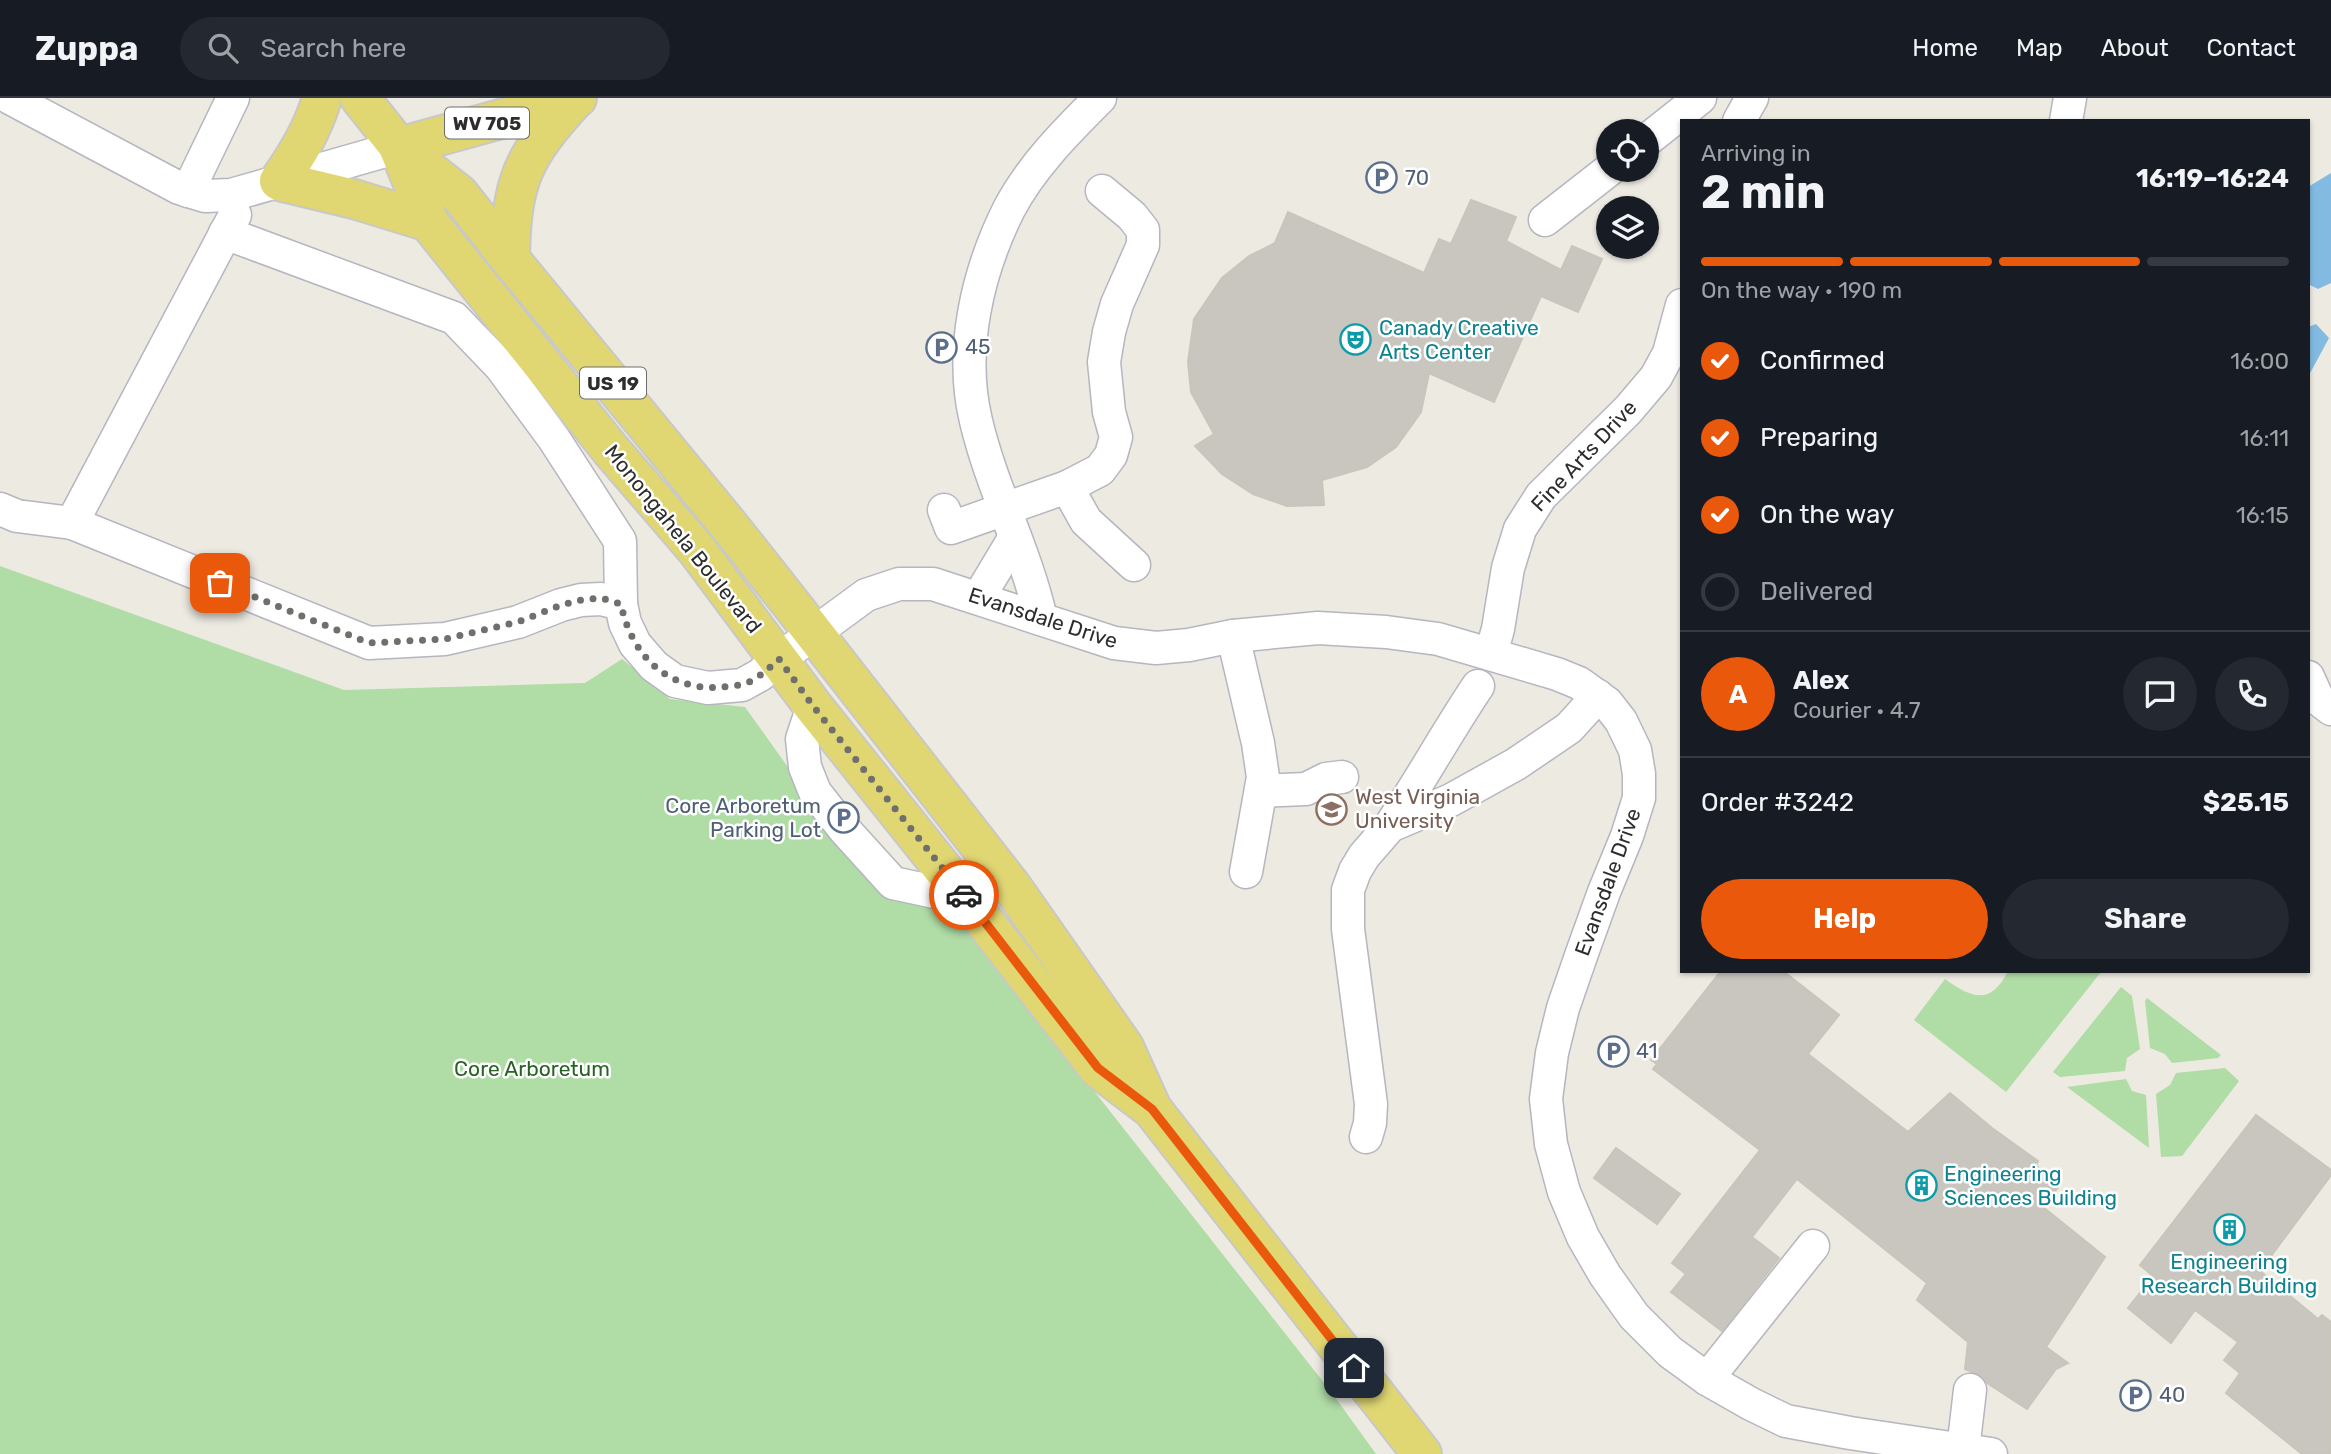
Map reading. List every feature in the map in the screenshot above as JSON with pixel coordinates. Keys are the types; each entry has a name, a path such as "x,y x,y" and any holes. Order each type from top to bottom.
{"main road":[{"path":"264,186 296,156 310,130 322,98"},
{"name":"Monongahela Boulevard","path":"360,98 399,147 459,194 731,528 1012,887 1124,1046 1152,1109 1422,1454"},
{"path":"510,259 510,224 518,180 539,141 576,98"},
{"name":"WV 705","path":"399,147 576,98"},
{"name":"Monongahela Boulevard","path":"399,147 429,222 610,449 696,549 813,706 1098,1068 1152,1109"},
{"path":"264,186 354,199 429,222"}],"street":[{"path":"10,98 188,191 205,196 231,195 399,147"},
{"path":"188,191 233,98"},
{"path":"1041,619 1036,595 975,420 969,369 974,310 986,267 1009,209 1062,136 1100,98"},
{"path":"1659,130 1700,98"},
{"path":"1740,119 1752,98"},
{"path":"2066,119 2070,98"},
{"path":"1545,220 1596,180"},
{"path":"72,523 225,233 264,186"},
{"path":"944,510 951,528 1010,523 1100,470 1111,455 1116,437 1109,412 1104,362 1117,304 1143,245 1143,230 1132,216 1102,191"},
{"name":"Evansdale Drive","path":"225,233 454,318 508,377 554,439 621,541 621,604 625,623 635,644 654,666 675,681 708,688 742,685 761,675 866,595 899,584 933,583 1114,643 1156,648 1189,645 1233,636 1318,628 1386,632 1437,639 1557,674 1579,683 1598,696 1621,721 1635,750 1639,798 1595,916 1557,1030 1546,1099 1551,1144 1564,1192 1583,1237 1605,1275 1634,1316 1670,1352 1707,1379 1751,1404 1786,1420 1850,1433 1977,1452"},
{"name":"Fine Arts Drive","path":"1491,654 1499,629 1508,568 1520,529 1541,496 1628,410 1656,377 1669,353 1680,312"},
{"path":"1067,487 1086,522 1134,565"},
{"path":"0,509 17,516 72,523 369,643 445,639 518,622 581,600 601,598 621,604"},
{"path":"979,597 1010,523"},
{"path":"1233,636 1258,743 1263,777 1246,872"},
{"path":"2310,681 2318,699 2331,709"},
{"path":"1366,1137 1371,1104 1348,929 1348,890 1364,856 1390,826 1478,686"},
{"path":"1390,826 1451,800 1516,764 1569,728 1598,696"},
{"path":"813,706 802,739 805,768 815,792 844,829 893,883 967,899"},
{"path":"1261,791 1306,789 1326,779 1342,777"},
{"path":"1707,1379 1813,1246"},
{"path":"1970,1390 1977,1452"}],"green space":[{"name":"Core Arboretum","path":"0,566 344,690 585,683 622,659 670,699 745,707 889,899 953,912 1332,1393 1376,1454 0,1454"},
{"path":"2007,973 2100,973 2006,1092 1914,1020 1945,979 1963,991 1980,995 1995,990"},
{"path":"2121,987 2132,996 2140,1049 2127,1058 2125,1071 2060,1077 2053,1072"},
{"path":"2147,998 2221,1055 2218,1058 2172,1063 2165,1054 2150,1048 2145,1001"},
{"path":"2225,1068 2239,1081 2182,1156 2161,1157 2156,1094 2170,1085 2176,1073"},
{"path":"2126,1079 2132,1091 2146,1095 2149,1148 2067,1087"}],"water":[{"path":"2331,173 2331,283 2318,289 2310,285 2310,186"},
{"path":"2316,324 2329,338 2310,373 2310,326"}],"building":[{"name":"Canady Creative Arts Center","path":"1471,200 1516,217 1506,241 1561,270 1572,246 1596,256 1596,259 1602,259 1578,312 1541,296 1494,402 1429,373 1421,412 1396,447 1367,467 1322,480 1324,505 1287,506 1253,494 1222,474 1195,446 1214,434 1191,392 1188,362 1194,319 1222,278 1249,256 1275,243 1288,212 1424,273 1439,239 1451,244"},
{"name":"Engineering Sciences Building","path":"1719,973 1786,973 1839,1015 1808,1054 1908,1132 1950,1093 2038,1161 2036,1165 2059,1186 2043,1207 2105,1257 2046,1347 2068,1363 2056,1369 2027,1409 1987,1383 1980,1375 1965,1369 1968,1342 1917,1300 1927,1283 1797,1179 1752,1237 1779,1258 1722,1331 1671,1292 1686,1274 1672,1263 1760,1150 1653,1069 1657,1064 1651,1060"},
{"name":"Engineering Research Building","path":"2256,1115 2331,1170 2331,1175 2260,1271 2318,1319 2322,1315 2331,1322 2331,1454 2302,1454 2226,1393 2240,1373 2224,1360 2238,1342 2195,1310 2171,1343 2128,1308 2153,1276 2140,1265"},
{"path":"1616,1148 1680,1194 1657,1224 1594,1178"}],"way so far":[{"path":"220,583 369,643 445,639 518,622 561,605 601,598 621,604 625,623 635,644 654,666 675,681 708,688 742,685 761,675 779,659 813,706 964,895"}],"place":[{"name":"70","path":"1382,178"},
{"name":"Canady Creative Arts Center","path":"1356,340"},
{"name":"45","path":"942,347"},
{"name":"West Virginia University","path":"1332,809"},
{"name":"Core Arboretum Parking Lot","path":"844,818"},
{"name":"41","path":"1613,1051"},
{"name":"Engineering Sciences Building","path":"1921,1186"},
{"name":"Engineering Research Building","path":"2229,1230"},
{"name":"40","path":"2136,1395"}],"route":[{"path":"964,895 1098,1068 1152,1109 1354,1368"}]}
